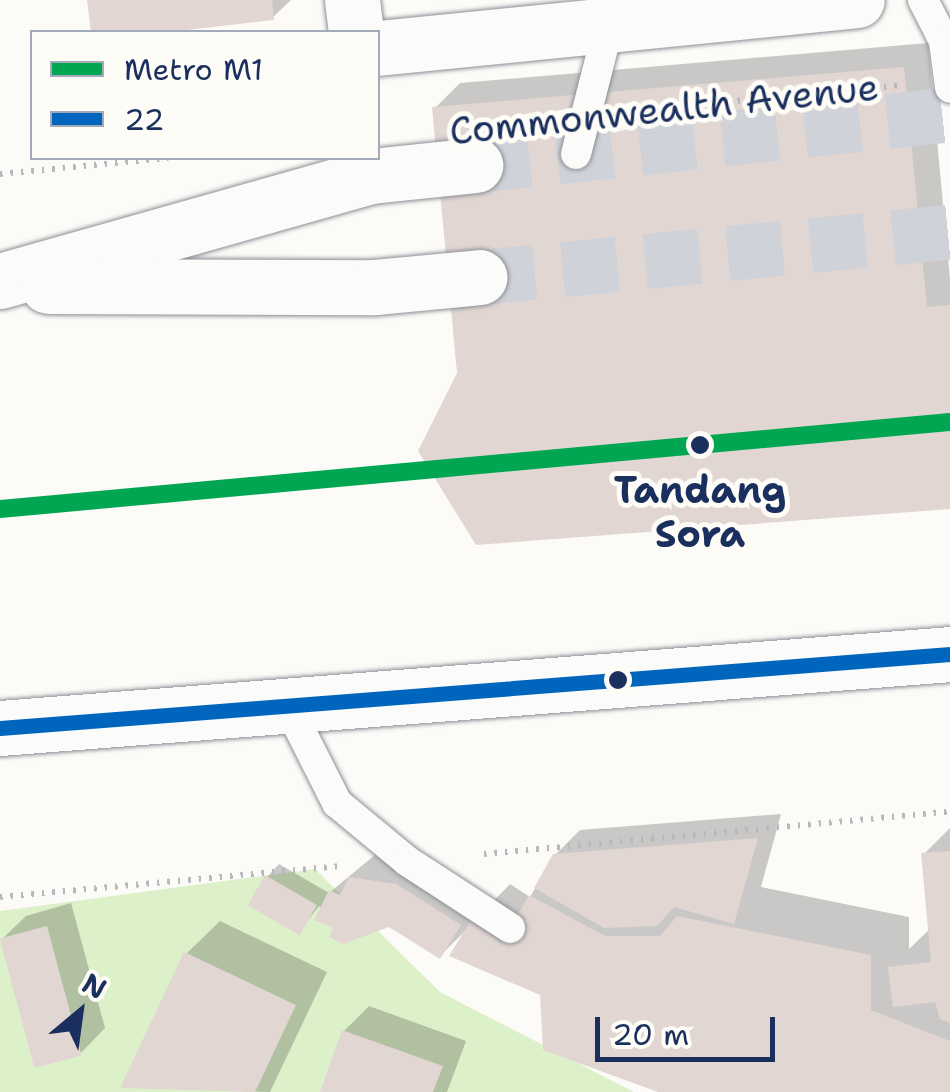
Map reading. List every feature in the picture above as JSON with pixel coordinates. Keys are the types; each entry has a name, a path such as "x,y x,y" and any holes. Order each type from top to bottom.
{"main road":[{"path":"352,0 356,30"},
{"path":"380,48 614,11 856,0"},
{"name":"Commonwealth Avenue","path":"0,283 370,167 474,165"},
{"name":"Commonwealth Avenue","path":"0,283 374,287 480,277"},
{"path":"0,728 950,654"}],"lane":[{"path":"924,0 944,42 950,88"},
{"path":"576,154 614,11"},
{"path":"288,706 337,803 407,861 510,928"}],"path":[{"name":"Commonwealth Avenue","path":"586,116 949,80"},
{"path":"0,174 147,160"}],"green space":[{"path":"315,869 440,992 634,1092 0,1092 0,911"}],"building":[{"path":"87,0 272,0 274,20 187,30 91,30"},
{"name":"Tandang Sora","path":"904,67 927,307 950,305 950,509 476,545 418,451 457,373 432,107"},
{"path":"758,838 734,924 674,907 657,926 604,928 534,888 553,854"},
{"path":"950,851 950,1023 940,1019 935,1002 893,1007 888,967 931,962 921,853"},
{"path":"265,875 317,905 299,935 247,905"},
{"path":"349,877 396,884 461,925 440,959 389,927 343,944 329,937 333,928 314,920 329,890 340,895"},
{"path":"529,895 605,936 660,936 677,916 871,955 871,1010 950,1041 950,1092 658,1092 543,1050 540,995 449,956 470,922 502,943"},
{"path":"47,926 82,1055 34,1068 0,939"},
{"path":"184,952 296,1005 255,1092 120,1088"},
{"path":"342,1030 443,1066 433,1092 320,1092"}],"tunnel":[{"path":"475,165 950,114"},
{"path":"480,277 950,232"}],"metro line":[{"name":"M1","path":"0,509 950,422"}],"transit line":[{"name":"22","path":"0,728 950,654"}],"place":[{"name":"Tandang Sora","path":"700,445"}]}
